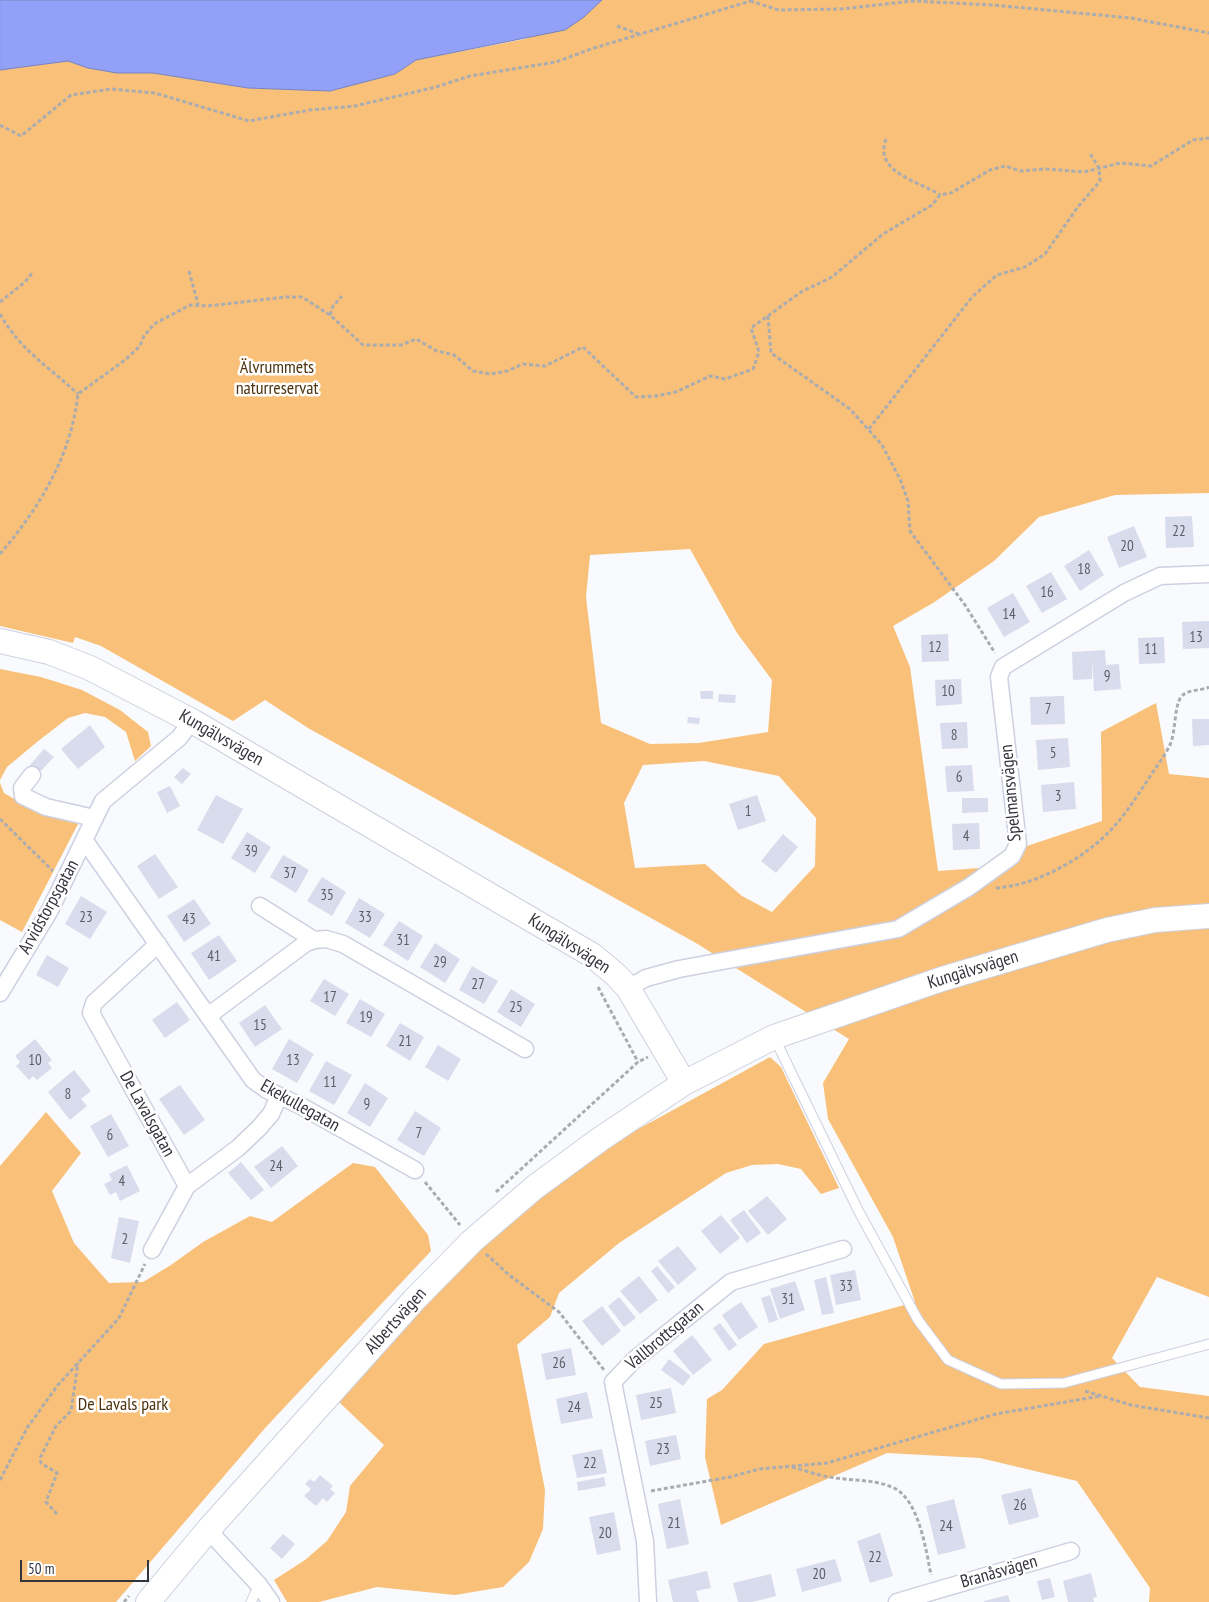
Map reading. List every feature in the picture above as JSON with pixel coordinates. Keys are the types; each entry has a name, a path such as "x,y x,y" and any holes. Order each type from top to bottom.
{"street":[{"path":"1003,667 1124,593 1160,576 1209,574"},
{"name":"Kungälvsvägen","path":"0,641 49,652 90,668 192,721 592,955 628,988 684,1083 774,1037 942,979 1108,930 1155,920 1209,916"},
{"name":"Spelmansvägen","path":"628,988 646,978 679,969 898,929 969,887 1012,856 1018,844 999,677 1003,667"},
{"name":"Arvidstorpsgatan","path":"0,993 64,882 103,801 179,738 192,721"},
{"path":"32,775 22,788 23,796 46,807 94,818"},
{"name":"Ekekullegatan","path":"85,841 253,1080 415,1170"},
{"path":"260,906 314,940"},
{"path":"208,1016 306,943 326,939 342,944 525,1049"},
{"name":"De Lavalsgatan","path":"158,944 94,1003 91,1013 187,1186"},
{"name":"Albertsvägen","path":"148,1602 208,1530 414,1300 472,1241 501,1214 542,1182 599,1140 684,1083"},
{"path":"152,1250 187,1186 238,1148 259,1128 271,1114 279,1096"},
{"name":"Vallbrottsgatan","path":"648,1602 645,1541 613,1382 634,1360 731,1282 843,1249"},
{"path":"208,1530 259,1585 271,1602"},
{"name":"Branåsvägen","path":"897,1602 1071,1551"}],"lane":[{"path":"774,1037 863,1219 918,1320 948,1360 1001,1384 1064,1383 1209,1344"},
{"path":"250,1602 259,1585"}],"path":[{"path":"0,125 21,136 71,95 110,89 155,92 249,121 310,110 355,106 436,87 470,76 556,62 594,48 643,35 754,0"},
{"path":"749,1 779,10 842,8 912,1 993,5 1131,18 1209,33"},
{"path":"617,26 643,35"},
{"path":"0,554 28,520 56,473 74,424 78,394 125,360 140,346 144,336 154,324 190,305 208,306 278,297 302,297 330,315 363,345 401,345 416,339 438,351 454,355 473,371 491,374 507,372 523,364 545,366 584,347 636,396 656,396 676,392 710,376 724,379 753,369 759,352 751,328 801,292 832,277 883,234 932,205 940,195 951,193 990,170 1005,166 1021,171 1046,169 1084,172 1120,163 1151,166 1193,140 1209,138"},
{"path":"886,139 882,149 883,158 907,179 940,195"},
{"path":"869,429 972,297 997,275 1025,267 1045,254 1100,181 1099,168 1089,152"},
{"path":"189,271 198,304"},
{"path":"0,302 25,282 33,272"},
{"path":"330,315 333,306 342,296"},
{"path":"0,314 10,331 28,352 78,394"},
{"path":"768,316 771,353 850,409 869,429 886,452 900,479 908,501 910,531 965,605 1003,667"},
{"path":"969,887 1008,887 1039,877 1068,862 1110,831 1131,805 1170,745 1176,728 1177,707 1181,697 1187,692 1209,687"},
{"path":"0,818 64,882"},
{"path":"415,1170 472,1241 509,1275 559,1312 613,1382"},
{"path":"0,1480 27,1428 58,1385 119,1318 152,1250"},
{"path":"58,1514 46,1502 57,1473 41,1463 40,1458 56,1426 71,1411 78,1362"},
{"path":"1064,1383 1100,1396 1156,1410 1209,1418"},
{"path":"635,1492 730,1478 759,1469 827,1463 996,1414 1100,1396"},
{"path":"789,1466 827,1477 877,1484 896,1489 910,1504 922,1533 935,1591"}],"green space":[{"name":"Älvrummets naturreservat","path":"602,0 1209,0 1209,493 1115,495 1039,517 994,561 933,603 893,626 910,667 938,871 980,868 1003,854 1102,821 1101,732 1156,703 1169,774 1209,778 1209,1297 1157,1277 1112,1358 1140,1387 1209,1396 1209,1602 1149,1602 1150,1588 1077,1481 980,1458 887,1453 721,1525 705,1457 707,1399 722,1390 764,1344 915,1302 893,1237 828,1119 823,1083 849,1039 696,943 308,728 265,700 233,721 101,646 75,637 73,643 0,626 0,70 68,61 88,68 117,73 153,73 248,88 330,91 395,74 416,60 525,39 584,17","holes":["690,549 737,633 772,680 768,732 699,743 650,744 601,723 586,597 590,555","704,761 779,776 816,818 815,866 772,912 742,896 705,864 635,868 624,803 643,765"]},
{"path":"0,669 41,677 82,690 120,710 148,732 151,746 135,761 126,732 105,717 85,713 68,718 37,742 7,767 0,780"},
{"path":"0,783 4,793 25,805 78,824 22,932 0,920"},
{"path":"770,1057 781,1067 839,1188 821,1194 801,1169 778,1164 752,1165 726,1173 619,1243 559,1293 550,1317 517,1345 545,1490 543,1529 529,1562 503,1587 455,1595 377,1587 319,1602 287,1602 274,1580 305,1560 327,1541 346,1512 350,1486 384,1445 339,1402 427,1302 491,1235 554,1185 620,1139"},
{"name":"De Lavals park","path":"46,1112 81,1153 52,1191 74,1243 109,1283 143,1282 203,1242 250,1216 272,1222 353,1163 375,1167 428,1235 431,1251 266,1427 116,1602 0,1602 0,1166"}],"water":[{"path":"0,0 602,0 584,17 565,30 416,60 395,74 330,91 248,88 153,73 117,73 88,68 68,61 0,70"}],"building":[{"path":"1192,516 1194,547 1166,548 1165,517"},
{"path":"1134,526 1147,557 1119,568 1107,537"},
{"path":"1089,550 1104,575 1080,591 1064,566"},
{"path":"1051,572 1067,599 1042,613 1026,586"},
{"path":"1013,593 1030,622 1004,637 987,608"},
{"path":"1209,621 1209,648 1183,649 1182,622"},
{"path":"948,634 949,661 922,662 921,635"},
{"path":"1164,637 1165,663 1139,664 1138,638"},
{"path":"1105,650 1106,665 1119,664 1121,689 1094,691 1092,660 1092,679 1073,680 1072,652"},
{"path":"961,679 962,704 936,706 935,680"},
{"path":"700,691 713,691 713,699 701,699"},
{"path":"719,694 736,695 735,703 718,702"},
{"path":"1064,696 1065,724 1031,725 1030,697"},
{"path":"688,717 700,718 699,724 687,723"},
{"path":"1192,719 1209,719 1209,745 1193,746"},
{"path":"967,722 968,748 942,749 940,723"},
{"path":"90,725 105,747 78,769 61,749"},
{"path":"1068,738 1070,767 1038,770 1036,740"},
{"path":"44,749 54,757 39,773 30,765"},
{"path":"972,765 974,791 947,792 945,766"},
{"path":"183,768 191,774 182,784 174,777"},
{"path":"1074,782 1076,809 1043,812 1041,785"},
{"path":"170,786 180,806 167,813 157,792"},
{"path":"216,795 243,809 223,844 197,830"},
{"path":"757,795 766,821 738,830 729,804"},
{"path":"962,798 988,798 988,812 962,813"},
{"path":"979,823 980,849 953,850 952,824"},
{"path":"247,832 271,847 255,873 231,858"},
{"path":"783,834 798,847 776,873 761,861"},
{"path":"155,854 178,887 159,899 137,866"},
{"path":"283,855 309,870 296,893 270,877"},
{"path":"322,877 346,892 332,916 307,901"},
{"path":"81,896 107,912 90,939 65,924"},
{"path":"359,898 385,914 370,938 345,923"},
{"path":"194,899 211,924 184,942 167,916"},
{"path":"399,921 423,936 408,961 383,945"},
{"path":"219,935 237,961 209,980 191,953"},
{"path":"435,943 460,959 445,983 420,967"},
{"path":"47,955 69,968 58,987 36,975"},
{"path":"472,966 498,981 484,1004 459,990"},
{"path":"324,979 349,994 335,1016 310,1001"},
{"path":"511,989 535,1004 521,1027 497,1012"},
{"path":"360,999 385,1014 371,1037 346,1023"},
{"path":"177,1002 190,1020 165,1038 152,1020"},
{"path":"265,1005 282,1029 255,1047 239,1023"},
{"path":"400,1023 424,1037 410,1061 386,1046"},
{"path":"35,1039 52,1060 48,1063 52,1068 37,1080 33,1076 29,1080 16,1066 20,1062 15,1056"},
{"path":"289,1039 314,1054 297,1083 272,1069"},
{"path":"438,1045 461,1059 448,1081 425,1067"},
{"path":"326,1061 352,1075 334,1105 309,1091"},
{"path":"74,1070 91,1091 81,1099 87,1106 70,1120 48,1092"},
{"path":"365,1083 388,1098 370,1127 347,1113"},
{"path":"180,1085 205,1120 184,1135 159,1099"},
{"path":"415,1111 441,1128 424,1156 397,1140"},
{"path":"111,1114 129,1146 108,1157 90,1126"},
{"path":"282,1146 298,1166 271,1188 254,1167"},
{"path":"241,1162 264,1190 251,1200 228,1173"},
{"path":"127,1165 140,1191 120,1201 116,1192 110,1195 104,1184 112,1180 109,1174"},
{"path":"767,1196 787,1219 768,1235 748,1211"},
{"path":"744,1210 761,1233 747,1243 730,1220"},
{"path":"721,1215 740,1238 720,1254 701,1231"},
{"path":"119,1217 139,1221 130,1263 111,1258"},
{"path":"678,1246 697,1269 678,1285 658,1261"},
{"path":"657,1266 675,1287 668,1293 651,1271"},
{"path":"855,1270 861,1300 836,1305 830,1275"},
{"path":"639,1276 658,1300 640,1314 620,1291"},
{"path":"826,1277 834,1313 822,1315 814,1280"},
{"path":"795,1281 805,1310 780,1319 770,1289"},
{"path":"770,1295 778,1320 769,1323 761,1298"},
{"path":"619,1297 636,1318 624,1327 608,1306"},
{"path":"741,1302 758,1327 739,1340 722,1315"},
{"path":"602,1306 621,1331 602,1346 582,1321"},
{"path":"720,1323 737,1345 729,1351 713,1328"},
{"path":"692,1335 712,1360 693,1375 673,1351"},
{"path":"571,1348 576,1375 546,1380 541,1354"},
{"path":"669,1359 691,1376 683,1386 661,1370"},
{"path":"671,1388 676,1413 641,1420 636,1395"},
{"path":"587,1392 593,1418 561,1424 556,1399"},
{"path":"676,1435 681,1459 650,1466 645,1441"},
{"path":"602,1449 607,1473 577,1478 572,1455"},
{"path":"320,1475 333,1486 330,1489 335,1493 327,1502 323,1498 316,1506 304,1496 311,1489 305,1484 310,1479 314,1482"},
{"path":"604,1477 606,1486 578,1491 577,1482"},
{"path":"1031,1488 1039,1517 1009,1525 1001,1495"},
{"path":"680,1499 689,1544 667,1549 658,1504"},
{"path":"954,1499 966,1548 938,1555 926,1506"},
{"path":"614,1512 621,1550 597,1555 589,1517"},
{"path":"880,1533 893,1576 870,1583 857,1541"},
{"path":"283,1534 295,1544 282,1559 270,1548"},
{"path":"835,1559 842,1581 802,1592 796,1569"},
{"path":"707,1571 711,1588 696,1591 699,1602 673,1602 668,1580"},
{"path":"1091,1573 1097,1597 1093,1598 1094,1602 1068,1602 1063,1581"},
{"path":"771,1574 776,1596 752,1602 738,1602 733,1583"},
{"path":"1050,1578 1055,1597 1042,1600 1037,1581"},
{"path":"1008,1595 1010,1602 984,1602 984,1601"}]}
